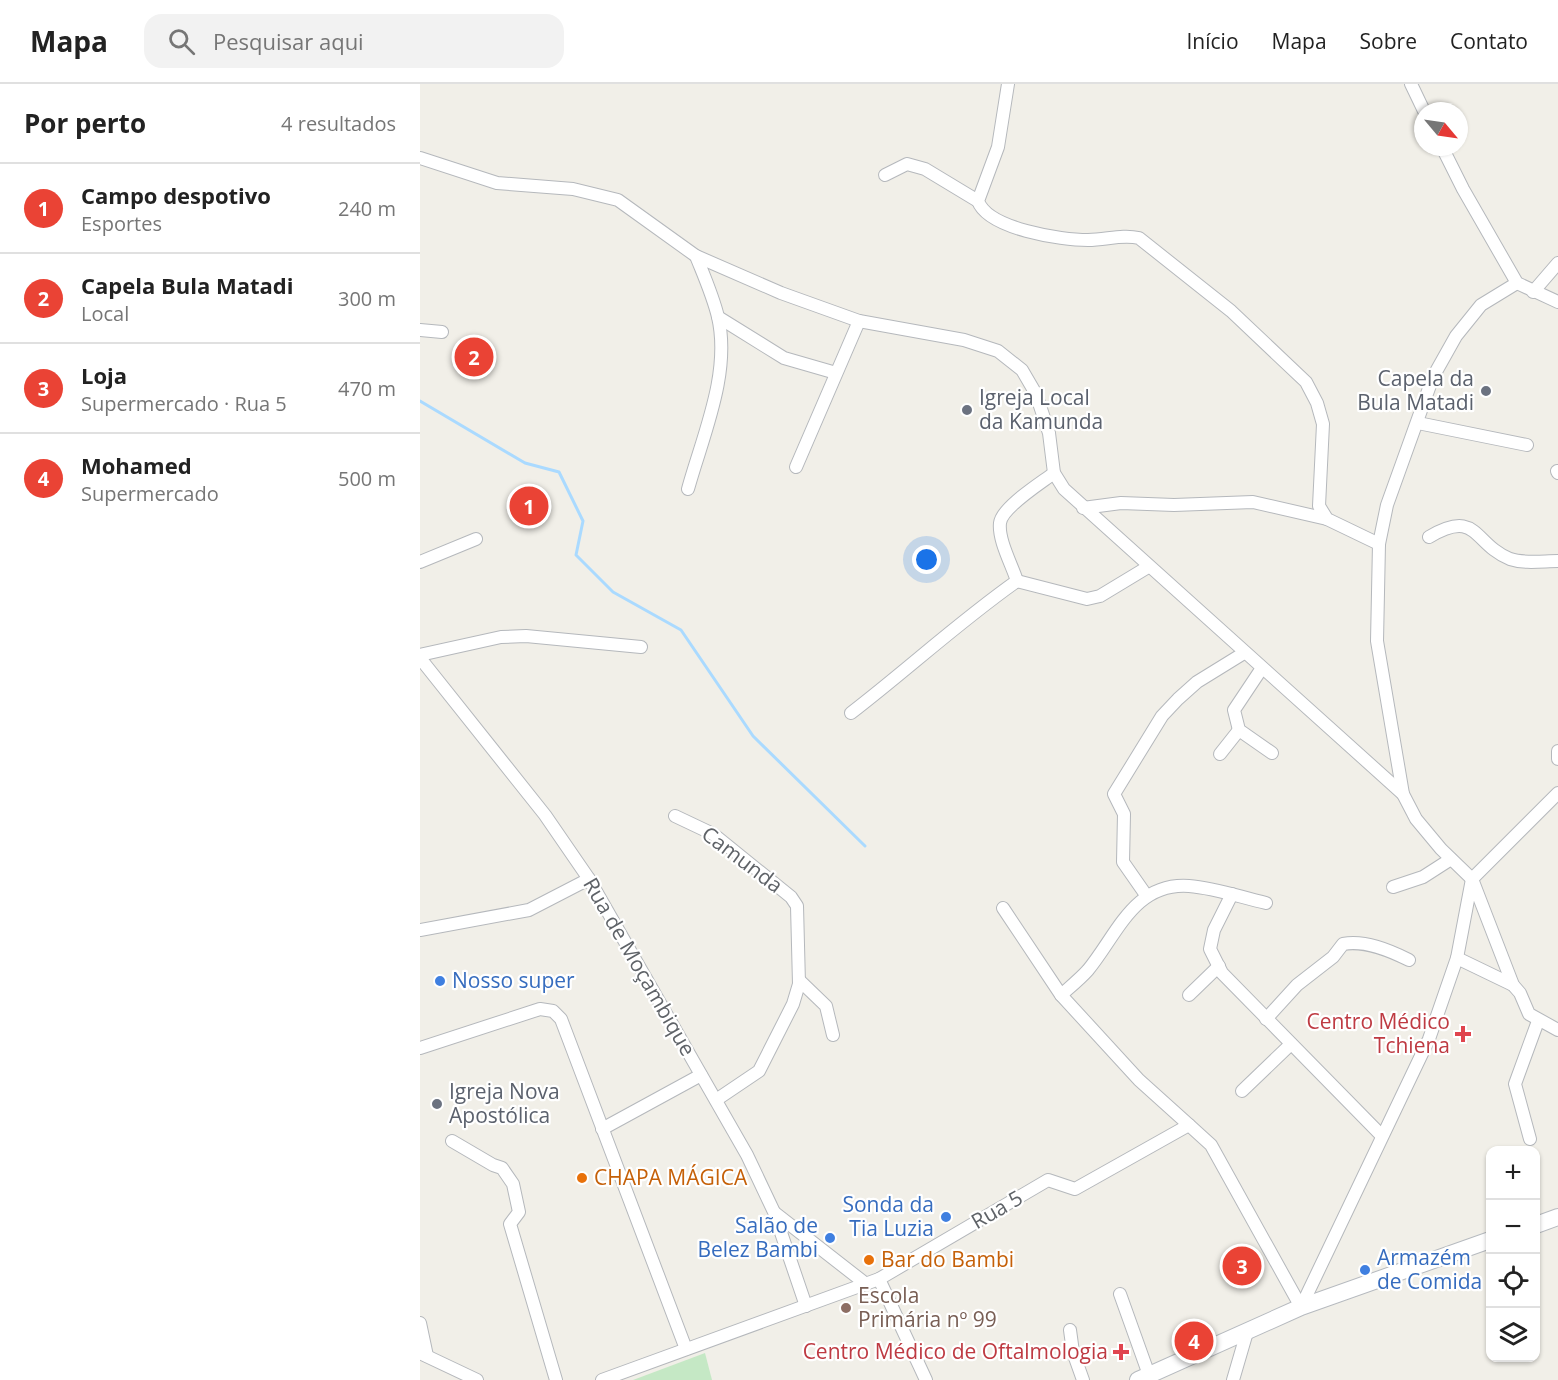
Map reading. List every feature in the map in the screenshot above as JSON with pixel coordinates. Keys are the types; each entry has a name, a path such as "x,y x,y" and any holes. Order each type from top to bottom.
{"main road":[{"path":"1540,1224 1558,1217"},
{"path":"1144,1377 1301,1306 1486,1242"}],"street":[{"path":"978,201 998,147 1008,84"},
{"path":"1411,84 1420,102"},
{"path":"1446,156 1517,283 1558,302"},
{"path":"420,158 497,183 573,189 618,200 696,256 781,293 859,321 964,340 998,351 1022,370 1036,394 1049,433 1054,473 1064,489 1148,567 1200,609 1244,653 1403,794"},
{"path":"885,175 907,165 925,169 978,201 981,209 988,215 1027,231 1087,240 1111,239 1125,235 1139,238 1231,310 1306,382 1317,403 1323,424 1320,506 1327,519"},
{"path":"688,489 720,369 718,317 696,256"},
{"path":"1533,292 1558,263"},
{"path":"1517,283 1481,305 1456,336 1433,377 1418,423 1398,468 1387,505 1379,544 1377,641 1403,794 1416,819 1472,879 1513,985 1520,993 1524,1007 1538,1021 1558,1030"},
{"path":"718,317 784,358 836,373"},
{"path":"796,467 859,321"},
{"path":"420,330 442,332"},
{"path":"1418,423 1527,445"},
{"path":"1017,581 1001,533 1000,523 1003,514 1054,473"},
{"path":"1083,508 1120,503 1174,505 1253,502 1327,519 1379,544"},
{"path":"1429,537 1446,527 1465,525 1481,536 1493,550 1512,560 1558,561"},
{"path":"420,562 476,539"},
{"path":"851,713 937,645 979,608 1017,581 1087,598 1100,596 1148,567"},
{"path":"420,657 510,637 640,647"},
{"path":"1146,895 1123,862 1124,814 1114,794 1162,716 1197,682 1244,653"},
{"name":"Rua de Moçambique","path":"420,657 545,815 589,879 716,1100 774,1212 806,1306"},
{"path":"1262,668 1234,710 1239,730 1272,753"},
{"path":"1220,754 1239,730"},
{"path":"1558,751 1558,759"},
{"path":"1301,1306 1424,1052 1457,958 1472,879 1558,793"},
{"name":"Camunda","path":"675,816 713,834 791,897 797,906 799,980 793,1004 759,1071 716,1100"},
{"path":"1393,887 1423,877 1451,859"},
{"path":"420,930 529,910 589,879"},
{"path":"1061,995 1087,972 1122,920 1146,895 1162,889 1186,886 1266,903"},
{"path":"1232,894 1214,930 1210,949 1222,973 1382,1136"},
{"path":"1003,908 1061,995 1140,1080 1211,1146 1301,1306"},
{"path":"1266,1019 1297,985 1333,957 1343,944 1354,942 1376,947 1408,960"},
{"path":"1457,958 1513,985"},
{"path":"1190,996 1218,966"},
{"path":"799,980 826,1006 834,1035"},
{"path":"420,1048 540,1009 553,1011 561,1019 686,1349"},
{"path":"1530,1139 1515,1084 1538,1021"},
{"path":"1242,1091 1292,1044"},
{"path":"602,1129 701,1075"},
{"name":"Rua 5","path":"602,1380 879,1279 1048,1180 1075,1189 1189,1125"},
{"path":"452,1141 502,1168 513,1184 519,1212 510,1224 556,1380"},
{"path":"774,1212 866,1284"},
{"path":"879,1279 926,1380"},
{"path":"1120,1294 1144,1377"},
{"path":"420,1323 423,1355 477,1380"},
{"path":"1070,1330 1073,1352 1083,1380"},
{"path":"1233,1380 1247,1332"}],"green space":[{"path":"705,1353 712,1380 633,1380"}],"waterway":[{"path":"420,401 525,463 559,472 583,521 576,555 613,592 681,630 753,736 865,846"}],"place":[{"name":"Capela Bula Matadi","path":"474,357"},
{"name":"Capela da Bula Matadi","path":"1486,391"},
{"name":"Igreja Local da Kamunda","path":"967,410"},
{"name":"Campo despotivo","path":"529,506"},
{"name":"Nosso super","path":"440,981"},
{"name":"Centro Médico Tchiena","path":"1463,1034"},
{"name":"Igreja Nova Apostólica","path":"437,1104"},
{"name":"CHAPA MÁGICA","path":"582,1178"},
{"name":"Sonda da Tia Luzia","path":"946,1217"},
{"name":"Salão de Belez Bambi","path":"830,1238"},
{"name":"Bar do Bambi","path":"869,1260"},
{"name":"Loja","path":"1242,1266"},
{"name":"Armazém de Comida","path":"1365,1270"},
{"name":"Escola Primária nº 99","path":"846,1308"},
{"name":"Mohamed","path":"1194,1341"},
{"name":"Centro Médico de Oftalmologia","path":"1121,1352"}]}
